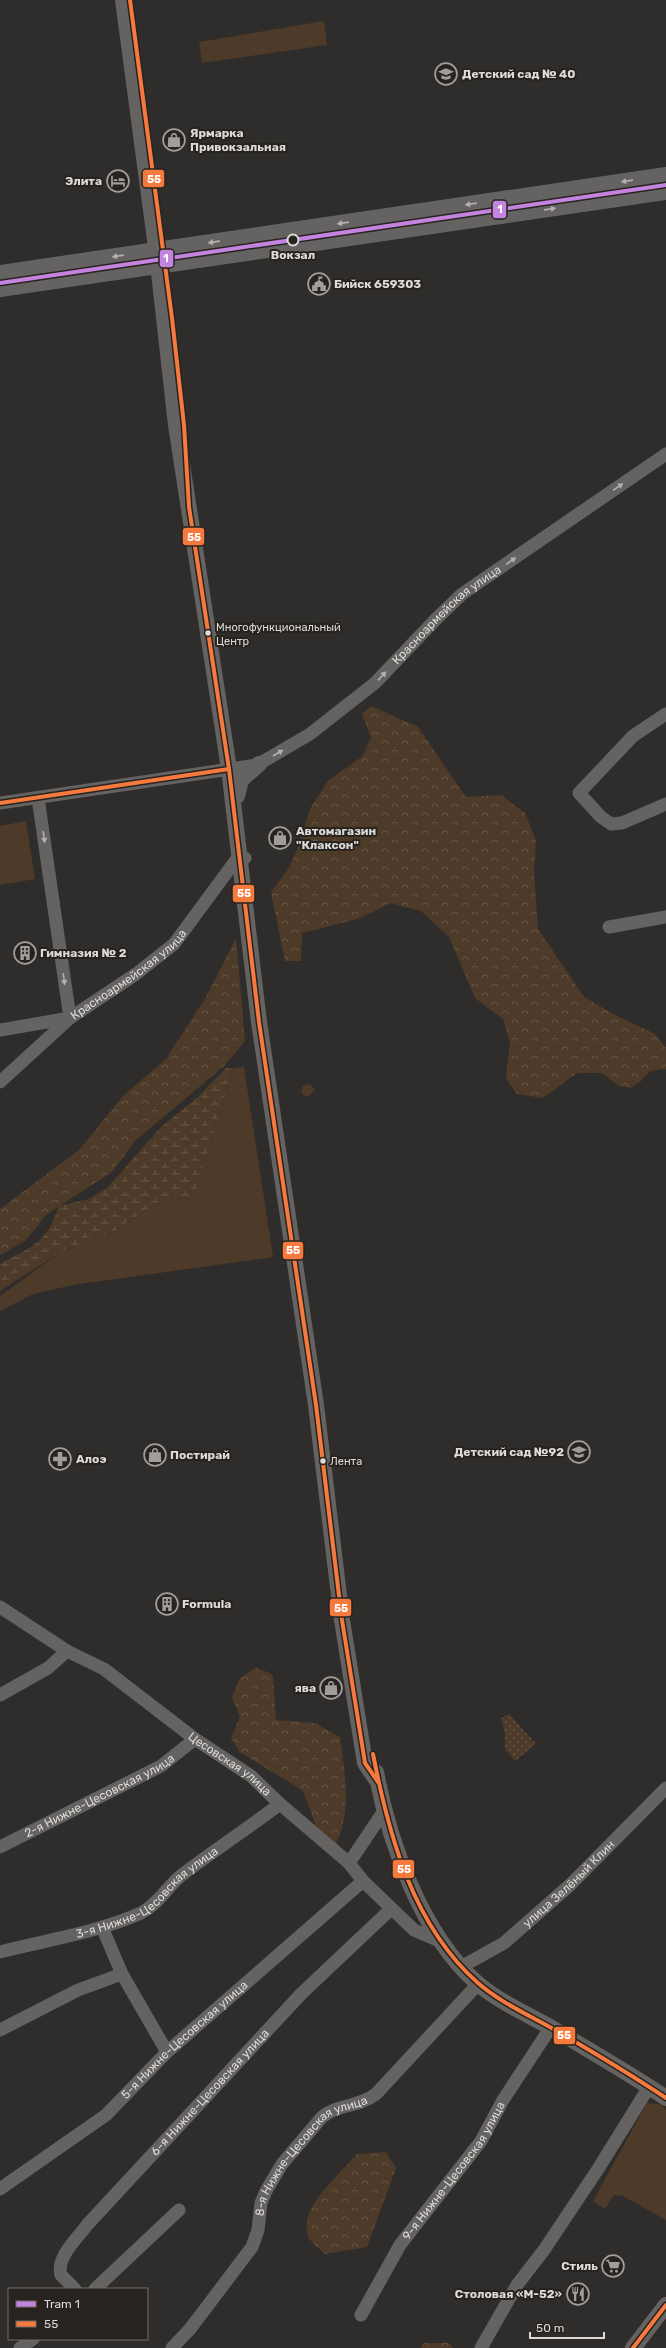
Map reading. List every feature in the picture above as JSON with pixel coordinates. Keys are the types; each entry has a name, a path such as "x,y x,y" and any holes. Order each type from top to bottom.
{"main road":[{"path":"123,0 138,85 184,425 189,506 242,858 264,1027 278,1122 314,1329 351,1628 384,1811 412,1888 442,1942 461,1967 478,1984 513,2007 551,2027 666,2098"},
{"path":"130,0 135,40 138,85"},
{"path":"0,289 161,257 666,175"},
{"path":"0,273 161,257 666,192"},
{"path":"237,796 242,780 259,764"},
{"path":"229,769 237,796 242,858"},
{"path":"633,2348 666,2306"}],"street":[{"name":"Красноармейская улица","path":"0,803 259,764 310,734 375,683 462,594 666,454"},
{"path":"666,714 633,736 579,794 601,817 611,824 622,823 666,804"},
{"path":"0,1030 70,1018 38,798"},
{"name":"Красноармейская улица","path":"0,1082 70,1018 136,974 174,944 242,858"},
{"path":"609,927 666,917"},
{"name":"Цесовская улица","path":"0,1607 67,1651 104,1669 195,1739 251,1776 280,1804 349,1863 363,1881 414,1930 442,1942"},
{"path":"0,1695 48,1668 67,1651"},
{"name":"2-я Нижне-Цесовская улица","path":"0,1847 162,1766 195,1739"},
{"name":"улица Зелёный Клин","path":"461,1967 504,1943 570,1885 666,1788"},
{"name":"3-я Нижне-Цесовская улица","path":"0,1952 45,1943 102,1927 150,1907 182,1874 280,1804"},
{"path":"349,1863 384,1811"},
{"name":"5-я Нижне-Цесовская улица","path":"0,2189 106,2115 167,2052 363,1881"},
{"name":"6-я Нижне-Цесовская улица","path":"74,2288 61,2275 61,2264 66,2253 87,2226 301,1994 391,1909"},
{"path":"102,1927 122,1974 167,2052"},
{"path":"0,2030 78,1990 122,1974"},
{"name":"8-я Нижне-Цесовская улица","path":"172,2348 190,2329 252,2247 258,2230 263,2197 287,2158 322,2117 329,2111 359,2104 376,2094 478,1984"},
{"name":"9-я Нижне-Цесовская улица","path":"361,2315 400,2245 481,2141 502,2100 551,2027"},
{"path":"481,2348 517,2285 544,2250 594,2175 649,2087"},
{"path":"96,2288 179,2210"},
{"path":"20,2348 32,2340"}],"green space":[{"path":"324,21 327,45 202,63 199,42"},
{"path":"371,706 418,727 466,797 501,795 525,813 536,841 534,872 538,929 584,997 617,1016 655,1034 666,1048 666,1069 650,1071 641,1081 631,1088 619,1086 602,1073 577,1073 543,1098 517,1094 506,1079 510,1042 503,1019 475,998 449,937 421,911 390,903 361,918 302,933 301,961 285,961 271,892 289,868 298,847 310,809 328,781 363,756 371,737 362,714"},
{"path":"26,821 35,879 0,885 0,826"},
{"path":"236,938 245,1041 224,1066 135,1141 112,1172 47,1214 26,1240 0,1255 0,1209 79,1150 124,1095 166,1059 206,997"},
{"path":"244,1067 273,1257 73,1285 33,1294 0,1311 0,1296 62,1251 111,1233 166,1197 193,1202 233,1068"},
{"path":"226,1068 233,1068 193,1202 166,1197 111,1233 62,1251 0,1291 0,1264 30,1248 37,1242 49,1229 59,1206 89,1199 108,1187 161,1127 199,1096"},
{"path":"309,1084 315,1089 309,1096 304,1096 301,1091 303,1086"},
{"path":"256,1668 270,1673 273,1677 276,1720 315,1723 340,1737 345,1778 346,1805 341,1831 336,1844 316,1826 303,1791 240,1752 231,1738 240,1717 232,1697 240,1678"},
{"path":"509,1714 536,1744 515,1761 505,1749 505,1733 501,1718"},
{"path":"647,2103 660,2104 666,2110 666,2220 623,2196 614,2195 605,2209 593,2201"},
{"path":"386,2152 396,2168 367,2247 325,2254 308,2236 307,2225 309,2214 315,2203 331,2181 357,2154"},
{"path":"424,2343 449,2343 453,2348 420,2348"}],"tram line":[{"name":"1","path":"0,283 666,185"}],"transit line":[{"name":"55","path":"130,0 172,318 184,425 189,507 229,769 259,1022 316,1405 342,1620 365,1763 378,1782"},
{"name":"55","path":"0,803 229,769"},
{"name":"55","path":"373,1754 387,1816 407,1878 420,1907 436,1935 455,1960 478,1983 496,1997 555,2030 639,2080 666,2098"},
{"name":"55","path":"633,2348 666,2305"}],"place":[{"name":"Детский сад № 40","path":"446,74"},
{"name":"Ярмарка Привокзальная","path":"174,140"},
{"name":"Элита","path":"118,181"},
{"name":"Вокзал","path":"293,240"},
{"name":"Бийск 659303","path":"319,284"},
{"name":"Многофункциональный Центр","path":"208,633"},
{"name":"Автомагазин \"Клаксон\"","path":"280,838"},
{"name":"Гимназия № 2","path":"25,953"},
{"name":"Детский сад №92","path":"579,1452"},
{"name":"Постирай","path":"155,1455"},
{"name":"Алоэ","path":"60,1459"},
{"name":"Лента","path":"323,1461"},
{"name":"Formula","path":"167,1604"},
{"name":"ява","path":"331,1688"},
{"name":"Стиль","path":"613,2266"},
{"name":"Столовая «М-52»","path":"578,2294"}]}
